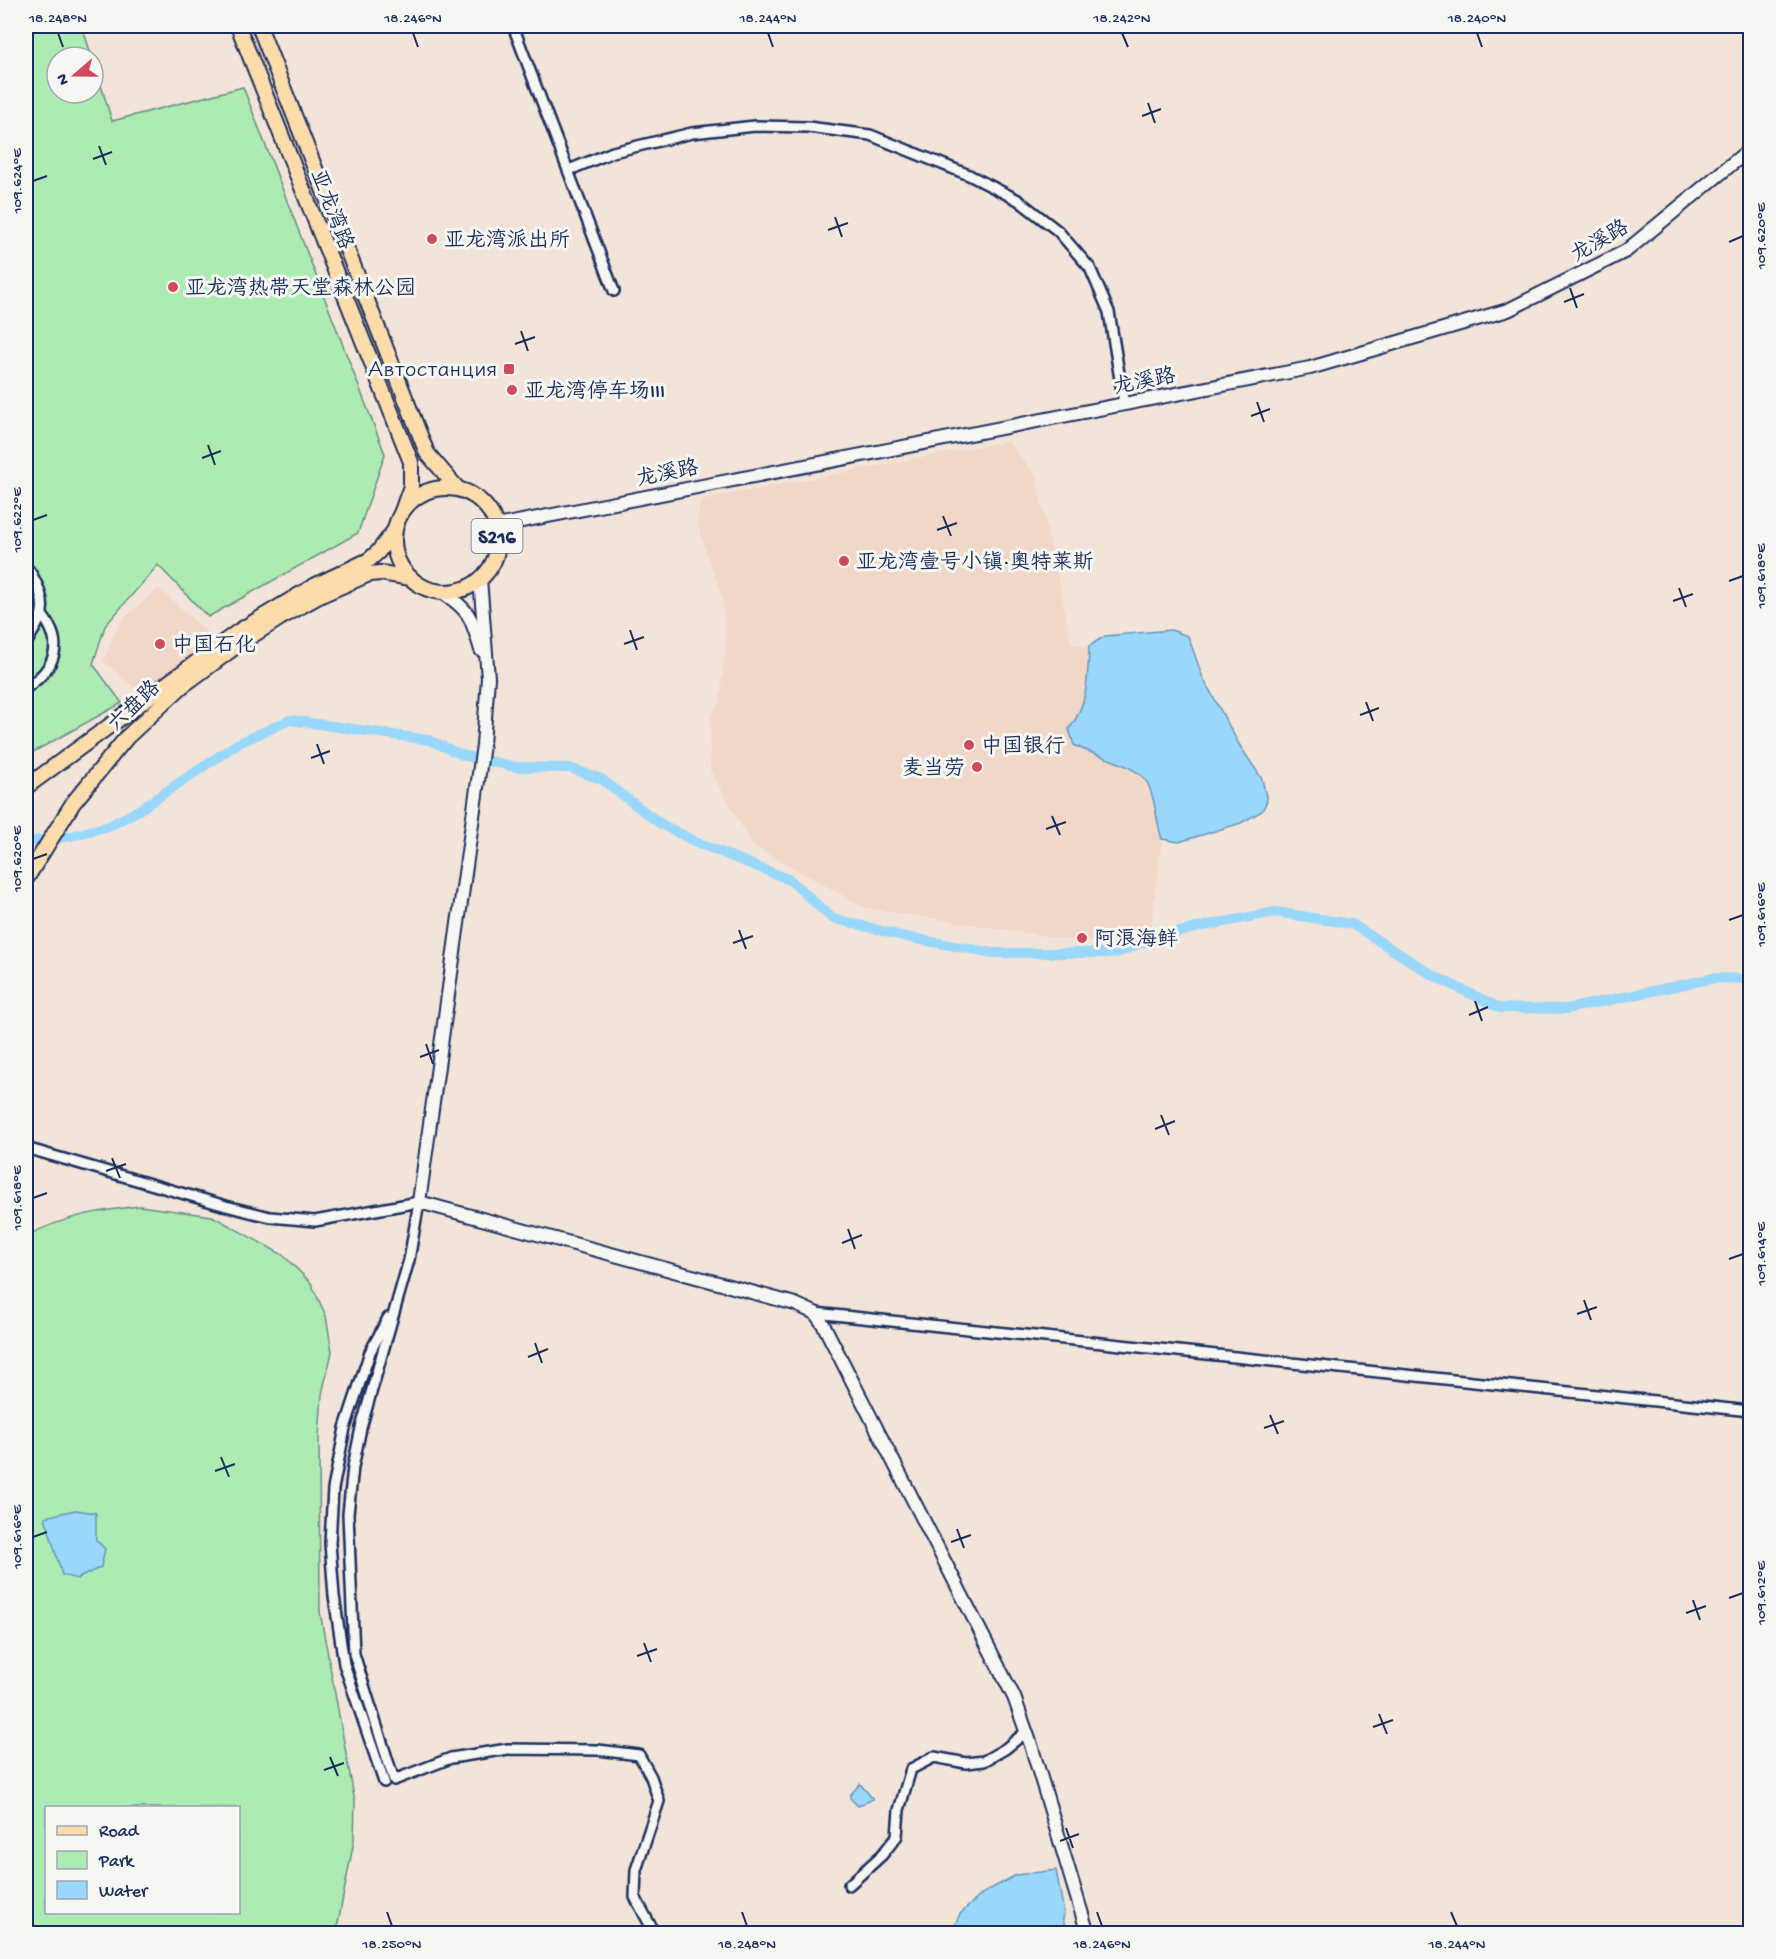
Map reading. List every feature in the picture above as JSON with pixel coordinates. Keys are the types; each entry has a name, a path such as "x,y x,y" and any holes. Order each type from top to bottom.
{"main road":[{"name":"亚龙湾路","path":"238,26 411,462 411,486 402,511"},
{"name":"亚龙湾路","path":"259,26 428,453 458,489"},
{"path":"442,592 420,585 402,568 394,544 394,531 402,511 417,496 437,488 458,489"},
{"name":"S216","path":"442,592 462,590 480,579 492,564 498,546 496,526 488,510 475,497 458,489"},
{"name":"六盘路","path":"26,787 239,631 314,586 369,560 394,531"},
{"name":"六盘路","path":"28,876 73,804 127,737 182,686 239,644 300,606 357,578 381,573 411,578"}],"street":[{"path":"513,26 614,291"},
{"path":"569,170 614,152 692,133 755,126 808,127 870,135 969,175 1018,200 1058,231 1090,268 1109,312 1124,404"},
{"name":"龙溪路","path":"496,526 1311,368 1508,310 1626,251 1750,149"},
{"path":"26,567 31,572 44,604 42,615 26,644"},
{"path":"480,579 488,678 483,745 419,1202 409,1260 353,1467 348,1514 354,1654 394,1780 451,1758 508,1749 598,1750 639,1755 651,1777 659,1801 636,1870 635,1897 655,1934"},
{"path":"442,592 459,603 472,618 488,678"},
{"path":"26,688 40,678 53,659 55,645 51,627 42,615"},
{"path":"26,1148 270,1217 315,1221 419,1202 795,1304 815,1313 1750,1411"},
{"path":"384,1782 344,1664 334,1596 330,1543 333,1489 345,1428 370,1352 399,1294"},
{"path":"815,1313 843,1363 1014,1697 1089,1934"},
{"path":"849,1885 882,1855 897,1836 899,1810 911,1769 934,1756 966,1763 984,1761 1005,1749 1026,1732"}],"shaded area":[{"path":"1008,441 1036,476 1072,645 1089,646 1086,693 1079,716 1069,729 1117,762 1133,768 1147,782 1156,809 1162,839 1151,927 1108,942 1085,942 866,908 752,845 710,770 711,715 720,703 726,634 722,596 698,523 700,500"},
{"path":"159,588 215,639 140,693 103,661 121,621"}],"green space":[{"name":"亚龙湾热带天堂森林公园","path":"26,26 82,26 88,45 45,45 45,105 105,105 105,98 112,121 243,87 385,454 358,533 208,617 158,565 105,626 93,664 122,703 26,756"},
{"path":"140,1206 212,1216 283,1255 311,1283 326,1316 332,1352 322,1394 319,1437 320,1612 355,1802 354,1841 336,1933 26,1933 26,1236 68,1219 95,1212"}],"water":[{"path":"1171,630 1188,636 1203,678 1240,746 1262,779 1267,801 1262,811 1241,823 1179,842 1162,839 1151,791 1143,777 1125,766 1074,745 1069,729 1083,700 1089,646 1105,636"},
{"path":"75,1510 96,1513 96,1540 105,1549 101,1567 77,1579 62,1575 45,1517"},
{"path":"860,1784 873,1799 858,1806 850,1795"},
{"path":"1056,1870 1067,1933 951,1933 960,1914 983,1893 1016,1875"}],"waterway":[{"path":"26,842 71,836 109,826 139,810 237,744 290,720 429,740 462,755 516,767 570,768 601,779 661,824 698,843 790,880 832,918 906,937 993,953 1116,953 1154,938 1275,912 1352,924 1434,976 1500,1008 1567,1009 1714,978 1750,979"}],"place":[{"name":"亚龙湾派出所","path":"432,239"},
{"name":"亚龙湾热带天堂森林公园","path":"173,287"},
{"name":"Автостанция","path":"509,369"},
{"name":"亚龙湾停车场III","path":"512,390"},
{"name":"亚龙湾壹号小镇·奥特莱斯","path":"844,561"},
{"name":"中国石化","path":"160,644"},
{"name":"中国银行","path":"969,745"},
{"name":"麦当劳","path":"977,767"},
{"name":"阿浪海鲜","path":"1082,938"}]}
